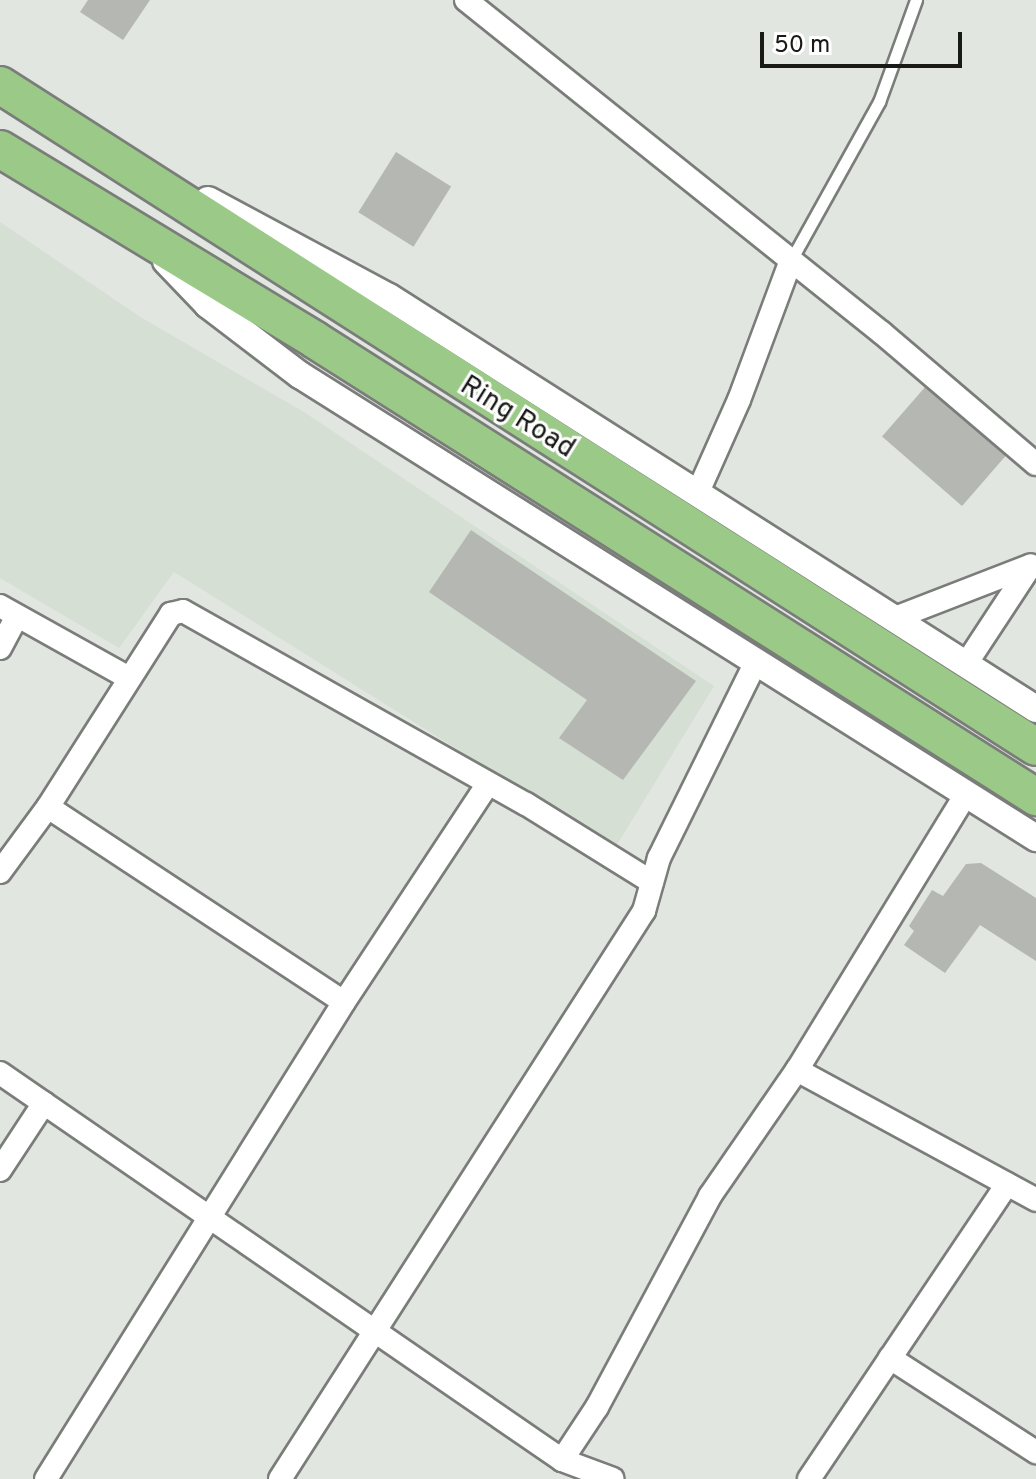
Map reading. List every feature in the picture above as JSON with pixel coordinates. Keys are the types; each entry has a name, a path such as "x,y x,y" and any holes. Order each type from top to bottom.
{"highway":[{"name":"Ring Road","path":"0,85 1036,747"},
{"name":"Ring Road","path":"0,149 150,244 315,340 1036,797"}],"street":[{"path":"466,0 791,260 1036,464"},
{"path":"138,174 193,191 389,297 1036,709"},
{"path":"150,244 208,305 300,375 1036,838"},
{"path":"698,492 791,260"},
{"path":"895,618 1033,563"},
{"path":"966,664 1033,563"},
{"path":"0,648 8,611 129,678"},
{"path":"0,872 48,807 171,614 183,611 488,784 652,882"},
{"path":"280,1479 378,1333 644,911 659,858 756,662"},
{"path":"46,1479 344,1002 488,784"},
{"path":"562,1460 597,1407 710,1196 797,1070 966,794"},
{"path":"48,807 344,1002"},
{"path":"797,1070 1036,1200"},
{"path":"0,1073 562,1460 613,1479"},
{"path":"0,1170 44,1103"},
{"path":"809,1479 1007,1184"},
{"path":"890,1358 1036,1452"}],"lane":[{"path":"791,260 879,102 916,0"}],"shaded area":[{"path":"0,222 142,318 304,412 714,686 615,848 174,572 119,648 0,578"}],"building":[{"path":"88,0 150,0 123,40 80,12"},
{"path":"396,152 451,186 413,247 358,212"},
{"path":"926,386 1006,456 962,506 882,437"},
{"path":"471,530 696,681 623,780 559,738 587,700 429,592"},
{"path":"981,863 1036,898 1036,961 980,925 945,973 904,945 914,931 909,926 932,890 943,896 966,864"}]}
